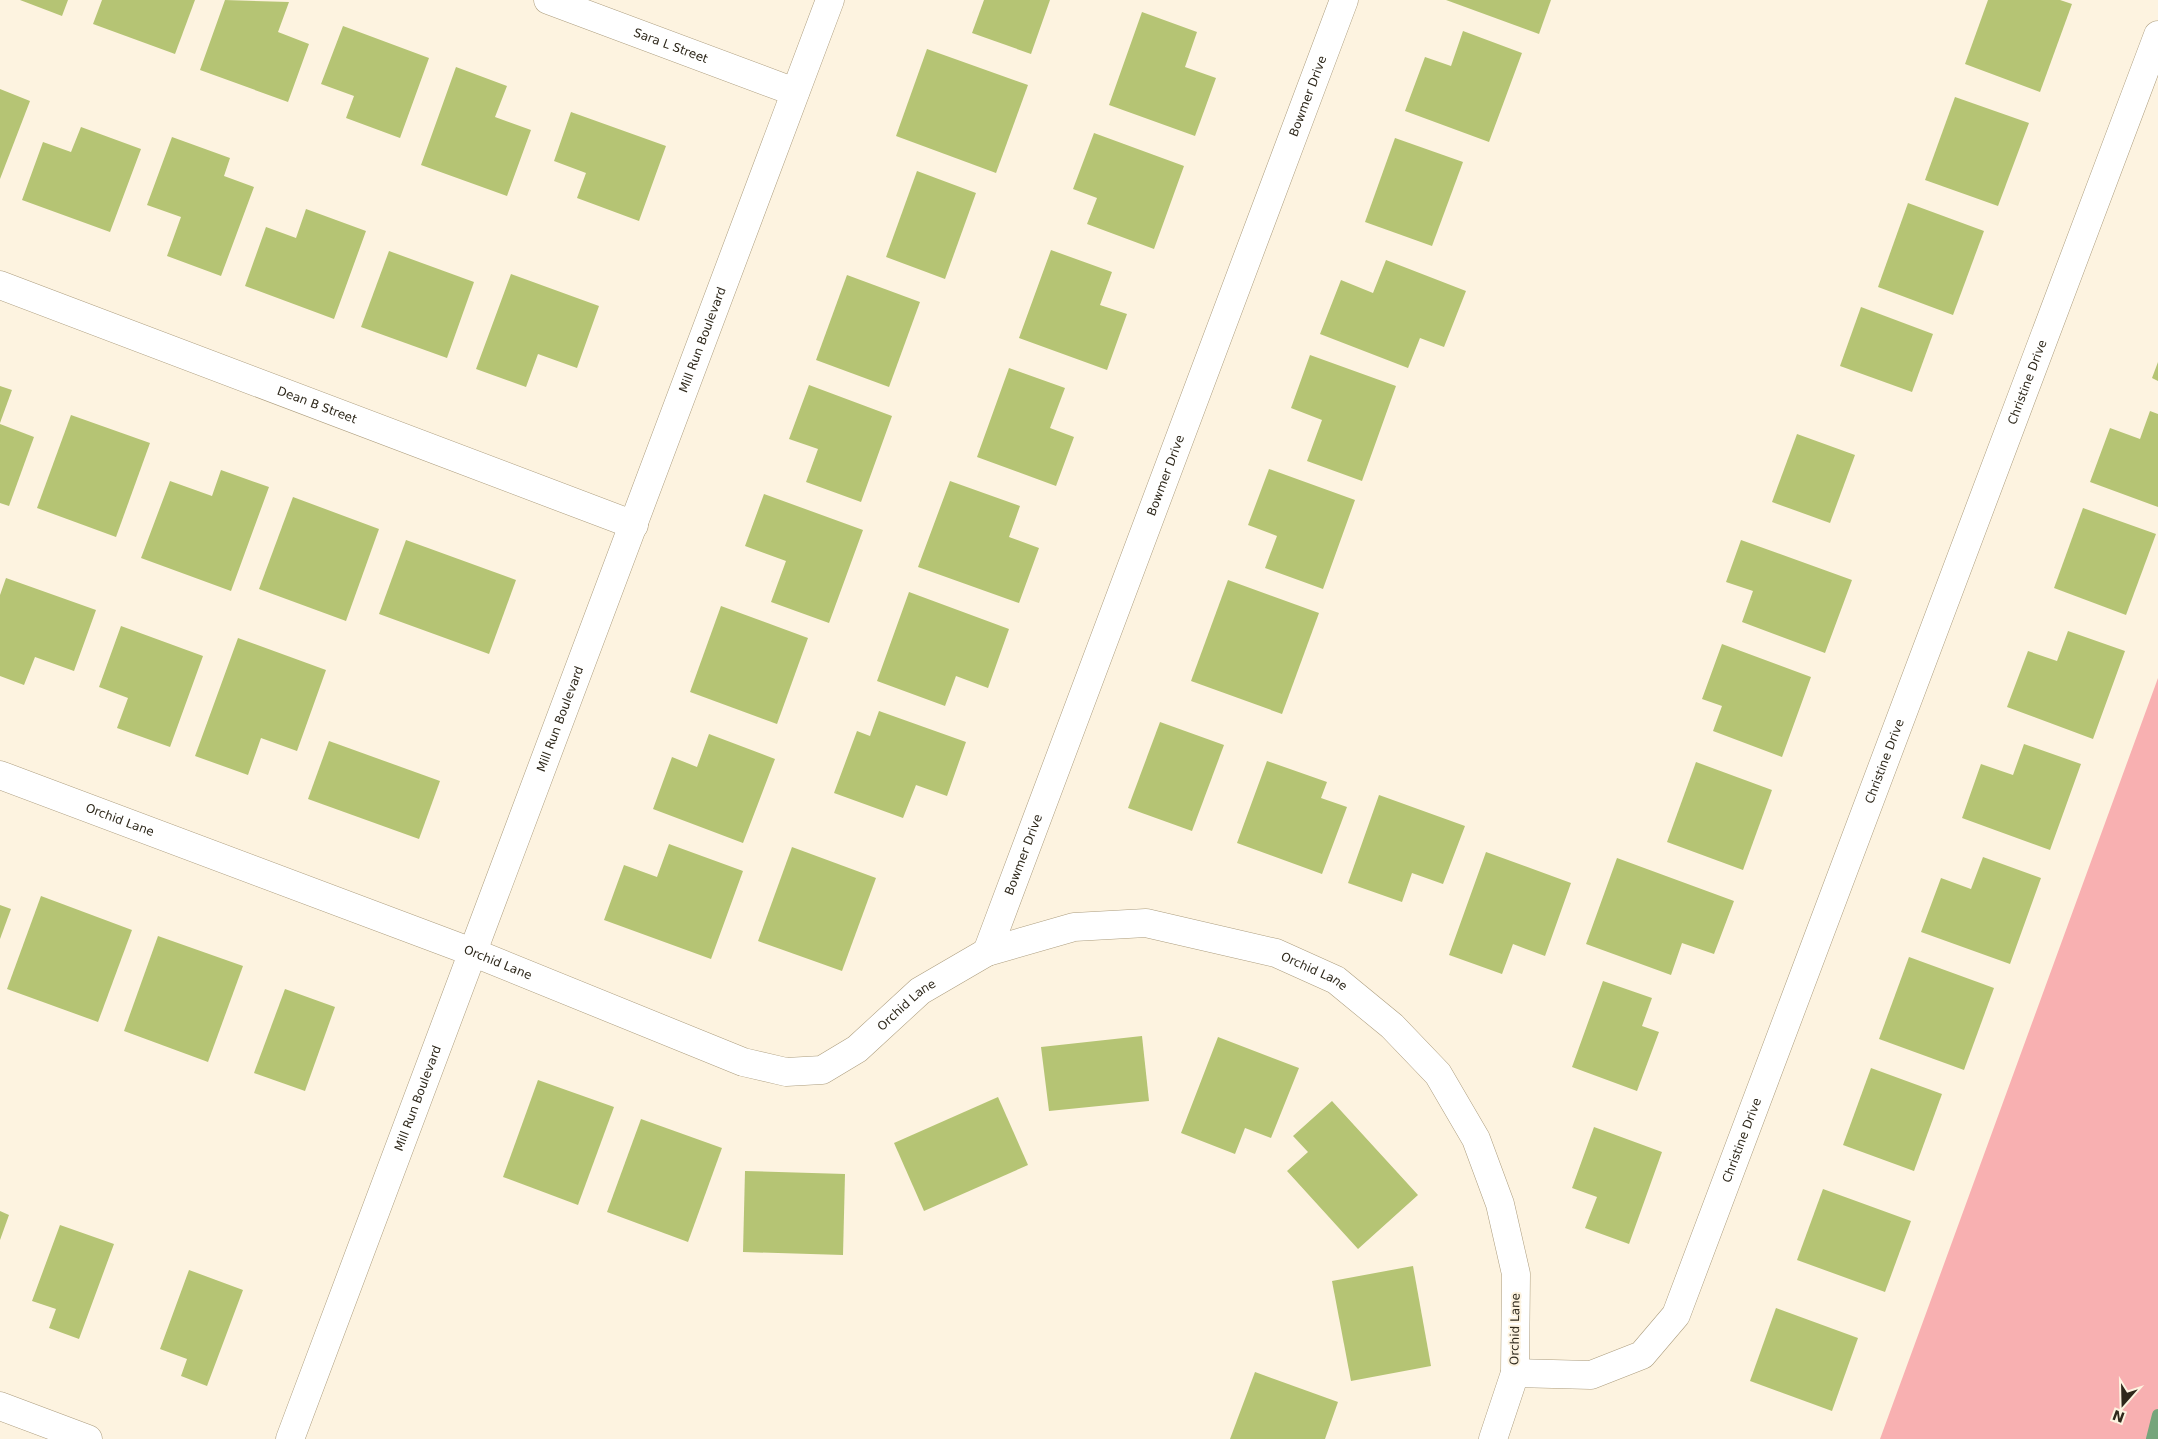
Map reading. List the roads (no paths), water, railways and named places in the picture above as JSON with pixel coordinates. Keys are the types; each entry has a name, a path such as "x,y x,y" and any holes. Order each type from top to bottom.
{"street":[{"name":"Sara L Street","path":"548,0 795,92"},
{"name":"Mill Run Boulevard","path":"290,1439 830,0"},
{"name":"Bowmer Drive","path":"987,952 1344,0"},
{"name":"Christine Drive","path":"1514,1373 1591,1375 1642,1355 1676,1315 2158,35"},
{"name":"Dean B Street","path":"0,285 634,525"},
{"name":"Orchid Lane","path":"0,775 472,952 743,1062 786,1072 822,1070 856,1049 920,991 987,952 1074,927 1146,923 1276,953 1336,980 1392,1026 1438,1074 1476,1139 1500,1204 1516,1274 1514,1373 1493,1439"},
{"path":"0,1406 88,1439"}],"waterway":[{"path":"2152,1439 2158,1415"}]}
